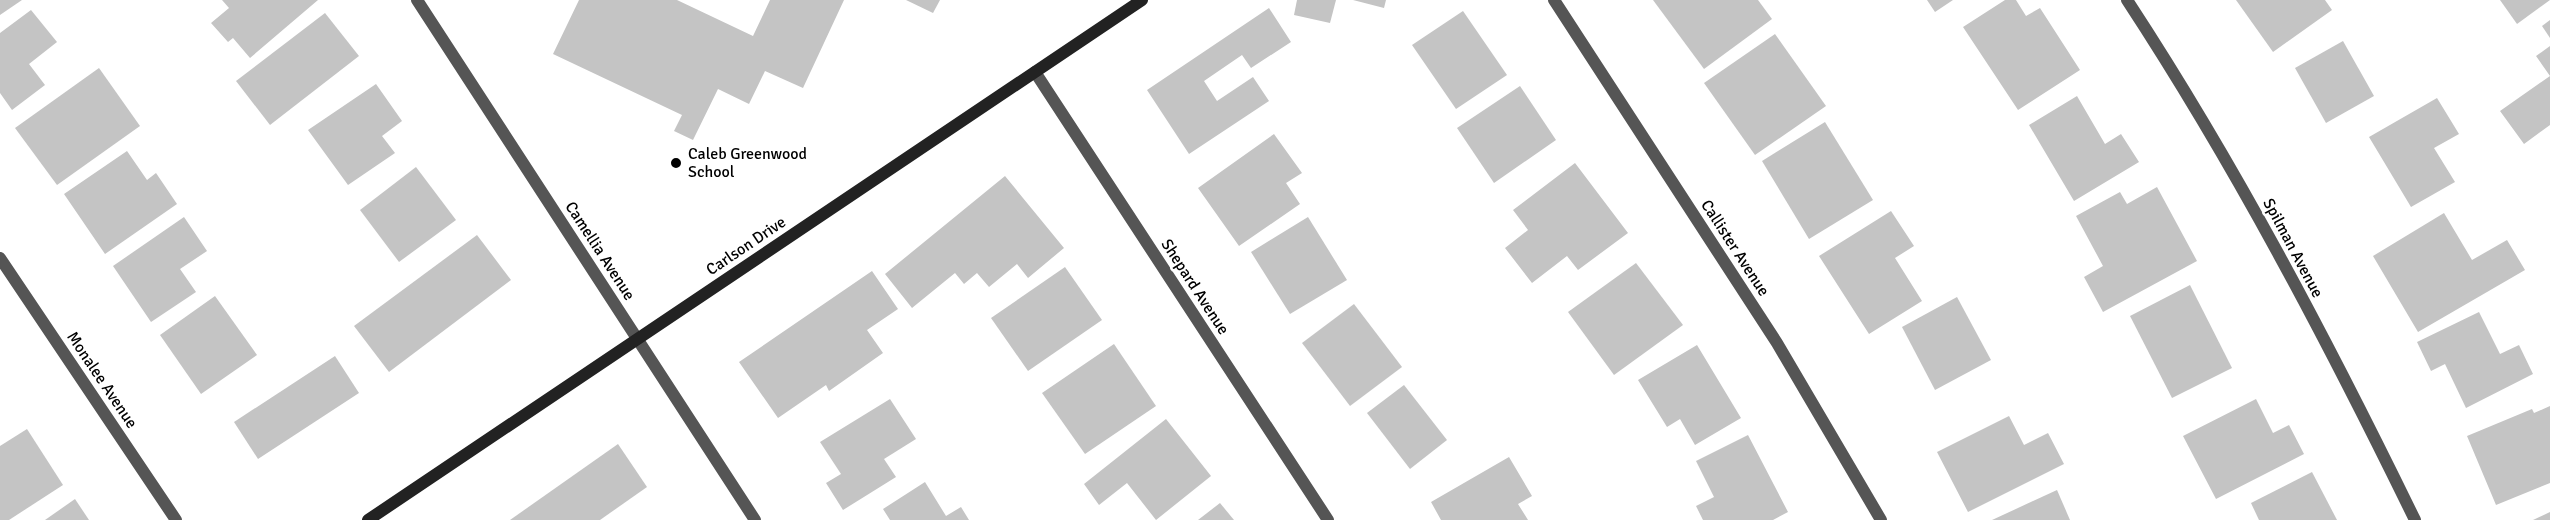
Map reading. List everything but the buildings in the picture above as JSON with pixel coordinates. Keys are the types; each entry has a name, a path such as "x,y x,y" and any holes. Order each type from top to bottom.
{"street":[{"name":"Camellia Avenue","path":"417,0 755,520"},
{"name":"Carlson Drive","path":"368,520 1142,0"},
{"name":"Callister Avenue","path":"1554,0 1778,343 1881,520"},
{"name":"Spilman Avenue","path":"2127,0 2240,183 2354,395 2415,520"},
{"name":"Shepard Avenue","path":"1035,72 1328,520"},
{"name":"Monalee Avenue","path":"0,258 176,520"}],"place":[{"name":"Caleb Greenwood School","path":"676,163"}]}
